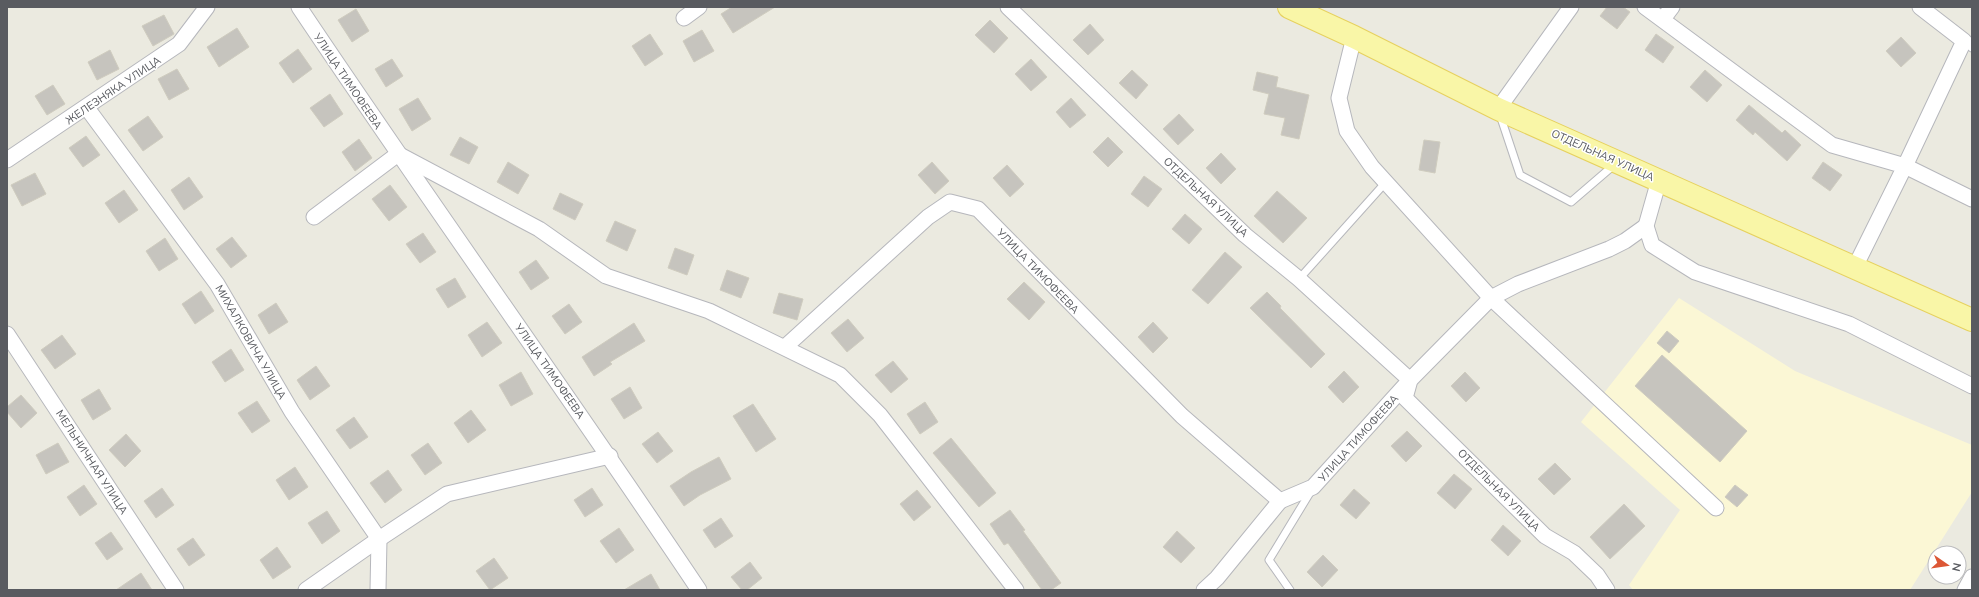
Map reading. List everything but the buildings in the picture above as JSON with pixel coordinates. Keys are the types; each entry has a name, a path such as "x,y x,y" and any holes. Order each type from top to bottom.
{"main road":[{"name":"ОТДЕЛЬНАЯ УЛИЦА","path":"1289,7 1354,37 1498,109 1972,320"}],"street":[{"name":"ЖЕЛЕЗНЯКА УЛИЦА","path":"7,160 87,108 179,44 207,7"},
{"name":"УЛИЦА ТИМОФЕЕВА","path":"299,7 398,154 610,456 699,590"},
{"path":"684,18 699,7"},
{"name":"ОТДЕЛЬНАЯ УЛИЦА","path":"1008,7 1245,235 1299,279 1410,380 1405,398 1545,536 1574,553 1597,575 1607,590"},
{"path":"1498,109 1571,7"},
{"path":"1646,7 1832,145 1905,166 1972,199"},
{"path":"1663,19 1672,7"},
{"path":"1855,267 1905,166 1968,45 1920,7"},
{"path":"1354,37 1339,98 1347,131 1372,167 1491,298 1716,508"},
{"name":"МИХАЛКОВИЧА УЛИЦА","path":"87,108 217,284 292,412 379,538"},
{"name":"УЛИЦА ТИМОФЕЕВА","path":"398,154 539,229 606,276 709,310 840,375 880,415 1016,590"},
{"path":"314,217 398,154"},
{"path":"1659,180 1646,226 1652,245 1695,272 1849,324 1972,386"},
{"name":"УЛИЦА ТИМОФЕЕВА","path":"785,347 928,217 950,202 978,209 1182,416 1280,501"},
{"path":"1410,380 1491,298 1518,284 1609,249 1625,241 1646,226"},
{"name":"МЕЛЬНИЧНАЯ УЛИЦА","path":"7,334 176,590"},
{"name":"УЛИЦА ТИМОФЕЕВА","path":"1204,590 1217,578 1280,501 1313,487 1410,380"},
{"path":"306,590 379,538 447,494 610,456"},
{"path":"378,590 379,538"},
{"path":"1965,590 1972,577"}],"lane":[{"path":"1498,109 1520,175 1571,202 1617,162"},
{"path":"1299,279 1386,182"},
{"path":"1290,590 1269,560 1313,487"}],"shaded area":[{"path":"1679,298 1795,371 1972,445 1972,492 1938,545 1927,545 1927,563 1910,590 1633,590 1629,585 1680,510 1581,422"}]}
